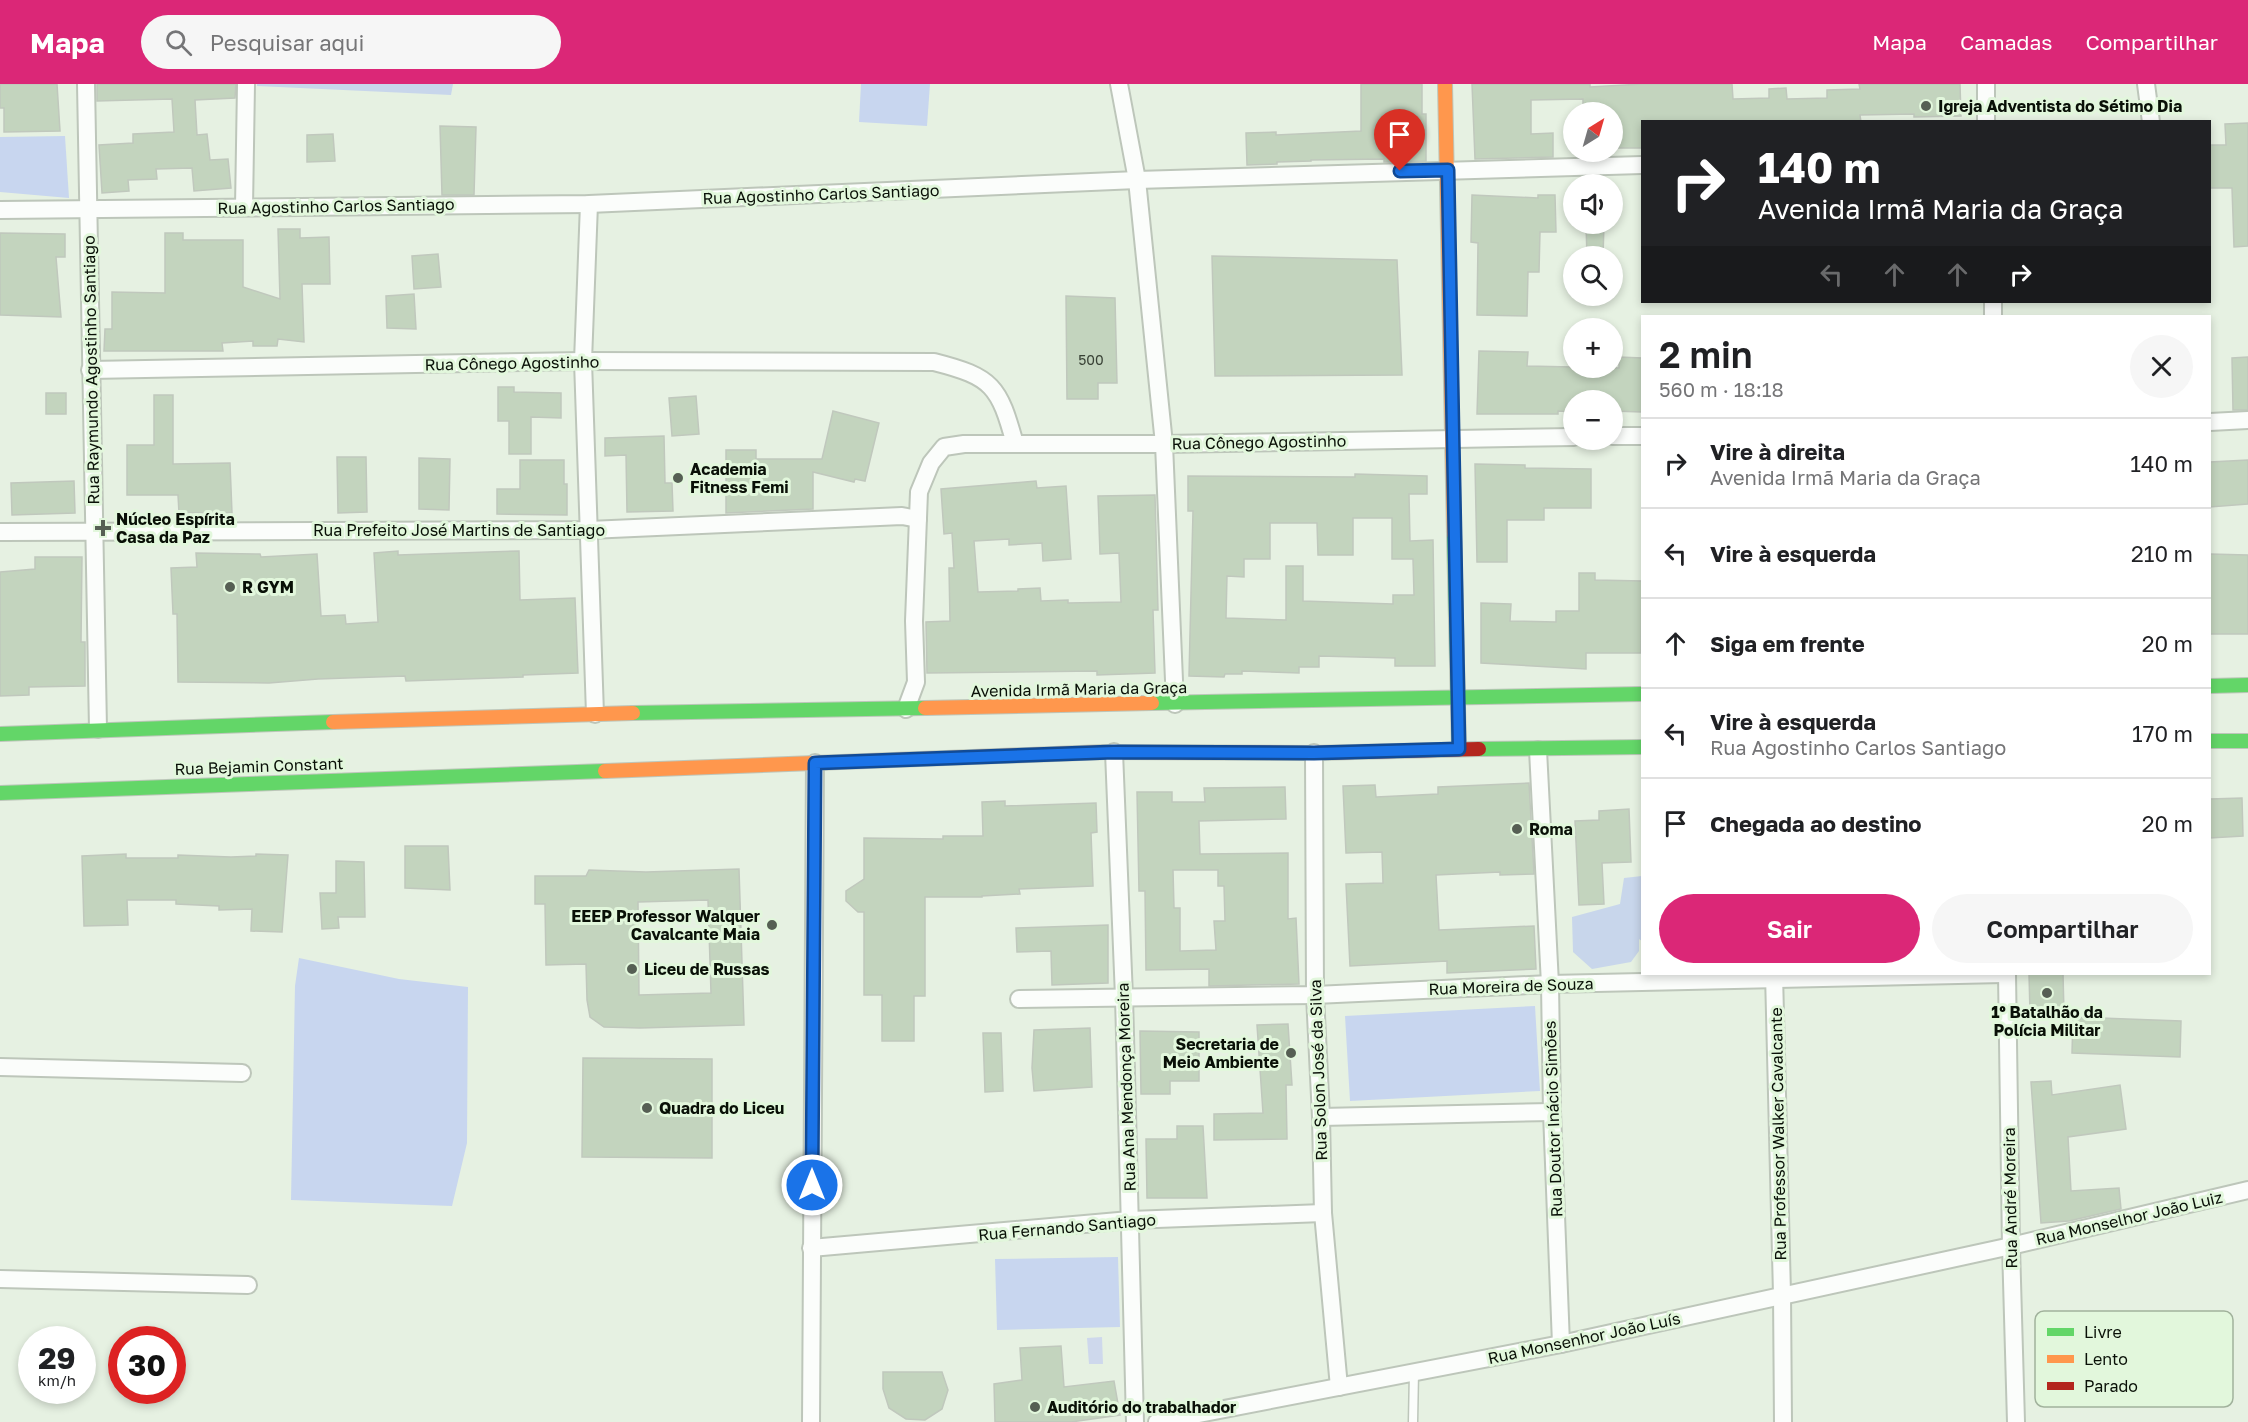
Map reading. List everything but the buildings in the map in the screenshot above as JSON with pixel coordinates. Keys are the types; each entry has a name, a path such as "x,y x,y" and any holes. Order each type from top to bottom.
{"main road":[{"path":"1446,84 1456,696 1459,749"},
{"path":"2211,686 2248,685"},
{"name":"Avenida Irmã Maria da Graça","path":"0,734 595,714 1641,694"},
{"path":"2211,741 2248,741"},
{"path":"815,763 1114,752 1314,753 1641,747"},
{"name":"Rua Bejamin Constant","path":"0,793 815,763"}],"street":[{"name":"Rua Raymundo Agostinho Santiago","path":"86,84 98,729"},
{"path":"244,207 246,84"},
{"path":"1119,84 1137,180 1164,444 1175,704"},
{"path":"1986,84 1986,120"},
{"path":"2146,84 2151,120"},
{"name":"Rua Agostinho Carlos Santiago","path":"0,210 589,204 1137,180 1641,165"},
{"path":"589,204 583,361 595,714"},
{"name":"Rua Cônego Agostinho","path":"90,370 583,361 934,362 969,371 990,385 1005,406 1015,444"},
{"path":"2211,422 2248,420"},
{"path":"1623,436 1641,436"},
{"name":"Rua Cônego Agostinho","path":"918,519 919,492 931,463 944,447 964,444 1164,444 1563,437"},
{"name":"Rua Prefeito José Martins de Santiago","path":"0,532 589,530 902,516 918,519"},
{"path":"906,709 916,682 914,621 918,519"},
{"name":"Rua Doutor Inácio Simões","path":"1538,750 1550,984 1552,1112 1561,1344"},
{"name":"Rua Ana Mendonça Moreira","path":"1114,752 1124,997 1135,1422"},
{"name":"Rua Solon José da Silva","path":"1314,753 1315,995 1323,1213 1339,1386"},
{"path":"811,1422 815,763"},
{"name":"Rua Moreira de Souza","path":"1019,999 1315,995 1774,976 1890,975"},
{"name":"Rua André Moreira","path":"2005,975 2016,1422"},
{"name":"Rua Professor Walker Cavalcante","path":"1774,976 1783,1422"},
{"path":"0,1067 242,1073"},
{"path":"1321,1117 1552,1112"},
{"name":"Rua Monselhor João Luiz","path":"2011,1246 2248,1190"},
{"name":"Rua Fernando Santiago","path":"811,1248 1130,1220 1323,1213"},
{"name":"Rua Monsenhor João Luís","path":"1156,1422 1561,1344 1782,1294 2011,1246"},
{"path":"0,1279 248,1285"}],"lane":[{"path":"1413,1422 1414,1372"}],"shaded area":[{"path":"257,84 453,84 451,95 257,86"},
{"path":"861,84 930,84 927,126 859,122"},
{"path":"65,136 69,198 0,192 0,137"},
{"path":"1641,876 1639,951 1631,962 1592,969 1573,952 1572,917 1620,904 1624,878"},
{"path":"299,958 399,979 468,987 467,1143 452,1206 291,1200 295,986"},
{"path":"1535,1006 1540,1091 1350,1101 1345,1016"},
{"path":"1118,1257 1120,1327 997,1330 995,1259"},
{"path":"1102,1337 1103,1364 1089,1364 1087,1338"}],"traffic: fast":[{"path":"1454,534 1459,749"},
{"path":"2211,686 2248,685"},
{"path":"1152,703 1641,694"},
{"path":"633,713 925,708"},
{"path":"0,734 333,722"},
{"path":"2211,741 2248,741"},
{"path":"1479,749 1641,747"},
{"path":"0,793 605,771"}],"traffic: slow":[{"path":"1445,84 1454,534"},
{"path":"925,708 1152,703"},
{"path":"333,722 633,713"},
{"path":"605,771 1105,752"}],"traffic: jam":[{"path":"1105,752 1314,753 1479,749"}],"place":[{"name":"Igreja Adventista do Sétimo Dia","path":"1926,106"},
{"name":"Academia Fitness Femi","path":"678,478"},
{"name":"Núcleo Espírita Casa da Paz","path":"103,528"},
{"name":"R GYM","path":"230,587"},
{"name":"Roma","path":"1517,829"},
{"name":"EEEP Professor Walquer Cavalcante Maia","path":"772,925"},
{"name":"Liceu de Russas","path":"632,969"},
{"name":"1º Batalhão da Polícia Militar","path":"2047,993"},
{"name":"Secretaria de Meio Ambiente","path":"1291,1053"},
{"name":"Quadra do Liceu","path":"647,1108"},
{"name":"Auditório do trabalhador","path":"1035,1407"}],"route":[{"path":"812,1185 815,763 1114,752 1314,753 1459,749 1456,696 1448,170 1400,171"}]}
